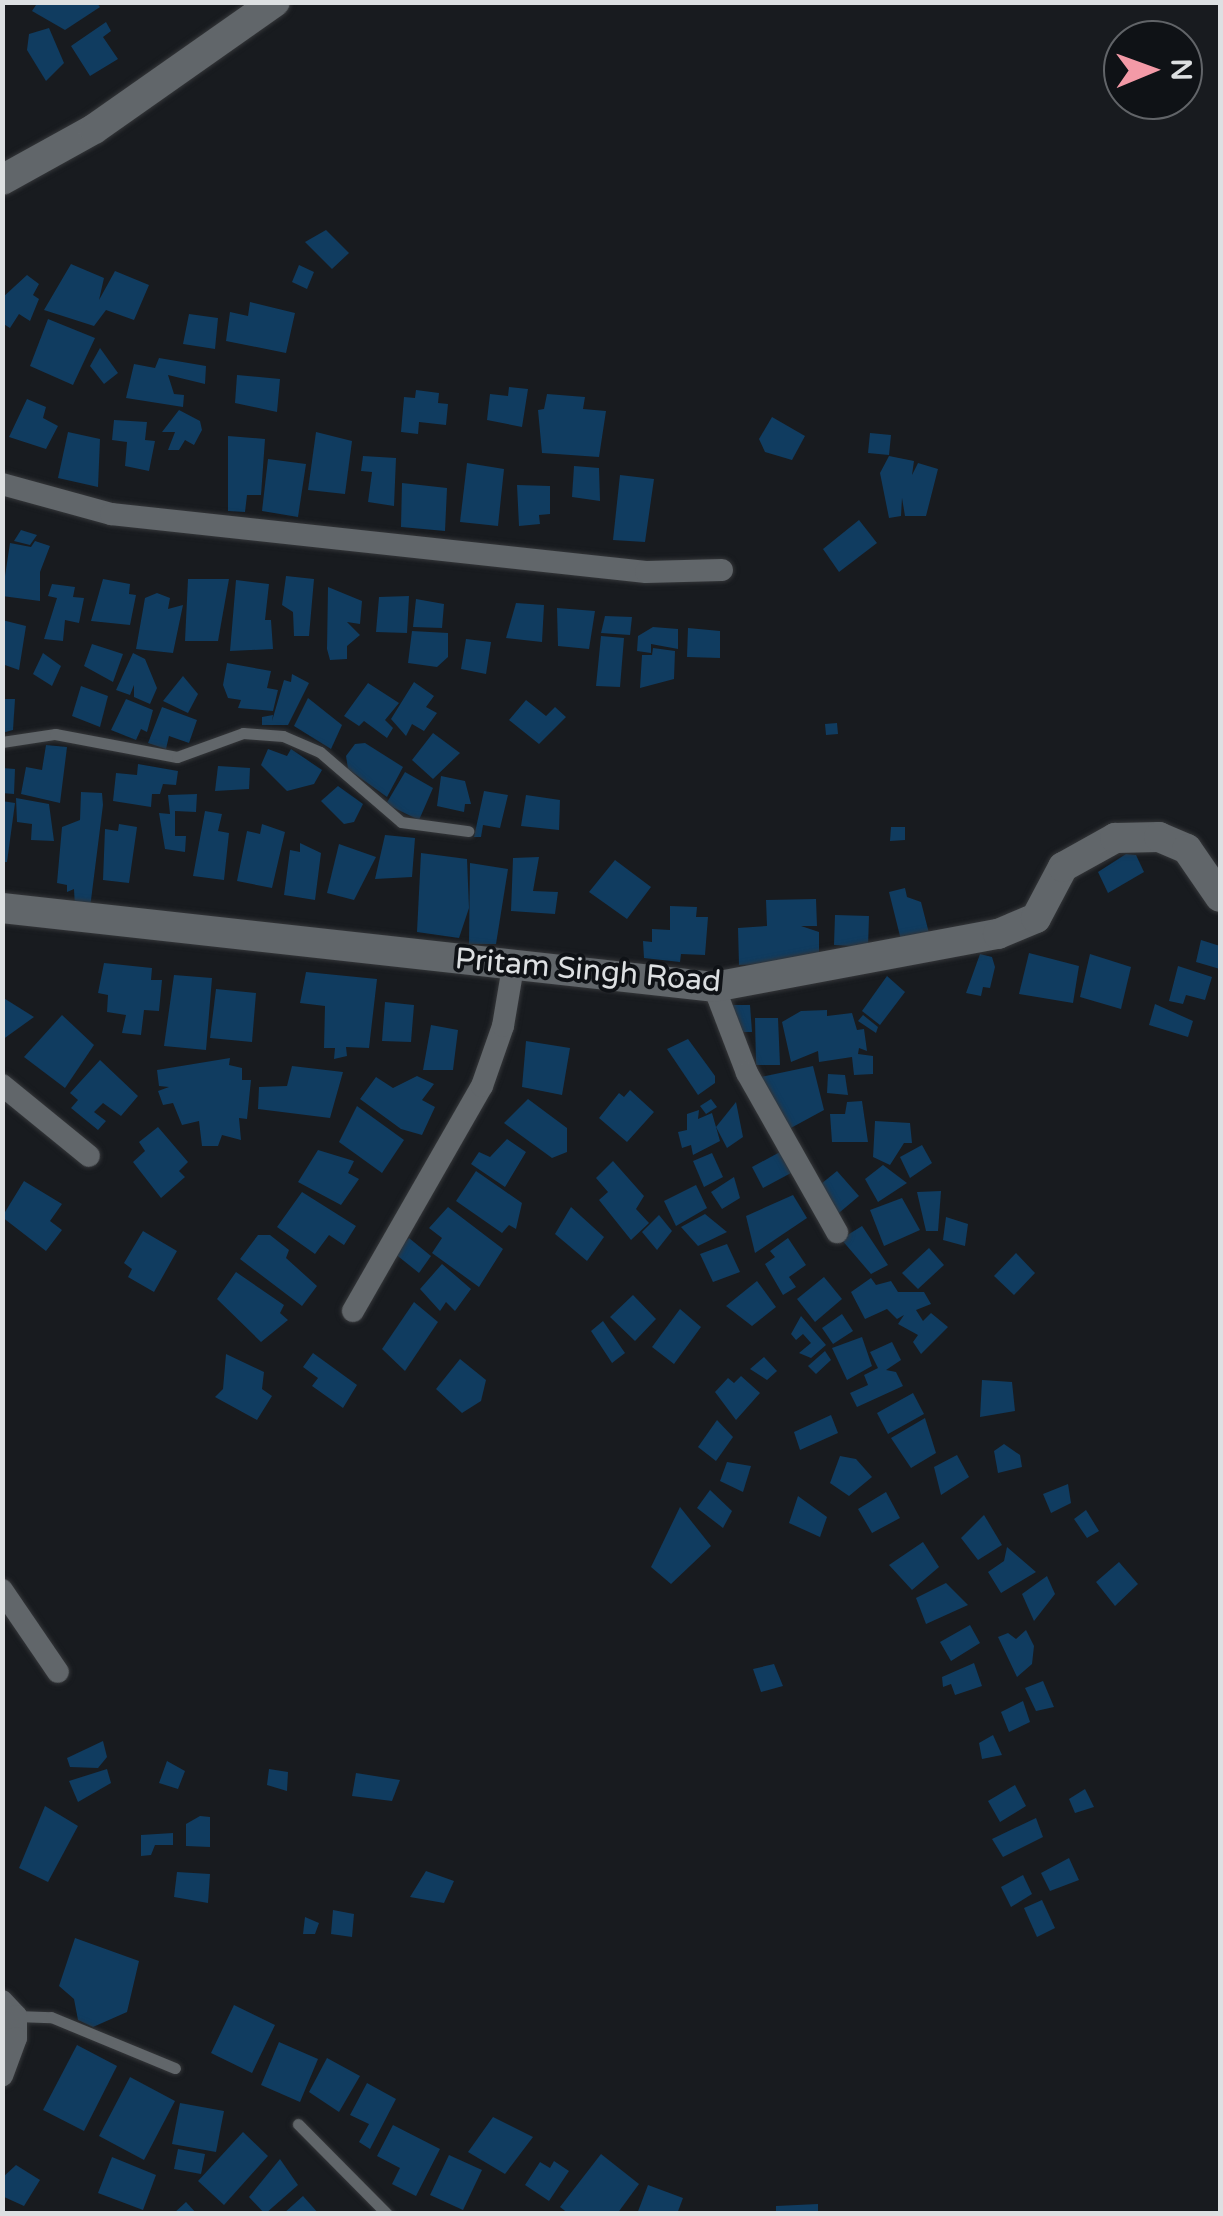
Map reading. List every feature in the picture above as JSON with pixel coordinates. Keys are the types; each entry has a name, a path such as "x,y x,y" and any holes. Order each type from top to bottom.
{"street":[{"path":"2,180 94,128 275,2"},
{"path":"2,484 111,514 646,572 722,570"},
{"name":"Pritam Singh Road","path":"2,908 714,987 998,934 1036,918 1063,867 1115,838 1160,837 1187,850 1220,897"},
{"path":"353,1311 482,1086 503,1026 513,967"},
{"path":"714,987 747,1073 836,1232"},
{"path":"2,1085 89,1156"},
{"path":"2,1590 58,1672"},
{"path":"2,2076 16,2038 9,2008"}],"lane":[{"path":"2,742 54,734 178,757 244,733 282,736 320,752 402,822 468,831"},
{"path":"9,2008 51,2017 176,2068"},
{"path":"298,2124 387,2214"}],"building":[{"path":"38,2 96,2 100,7 65,30 32,11"},
{"path":"106,22 111,31 103,37 118,59 90,76 71,46"},
{"path":"49,28 64,63 46,81 27,50 29,34"},
{"path":"326,230 349,253 332,269 305,242"},
{"path":"71,264 104,278 99,300 115,271 149,285 134,320 106,310 94,326 44,310"},
{"path":"299,265 314,272 307,289 292,282"},
{"path":"27,275 39,284 33,295 39,299 30,321 19,314 10,328 2,323 2,298"},
{"path":"250,302 295,313 286,353 226,341 230,312 248,316"},
{"path":"189,314 218,318 215,349 183,344"},
{"path":"48,319 95,338 73,385 30,366"},
{"path":"100,348 118,373 104,384 90,366"},
{"path":"159,358 206,366 205,384 168,375 174,394 184,395 183,407 126,398 134,364 155,368"},
{"path":"237,375 280,379 277,412 235,403"},
{"path":"509,387 528,389 522,427 487,420 490,394 508,396"},
{"path":"416,390 439,393 438,403 448,404 446,425 419,422 418,434 401,432 404,397 415,398"},
{"path":"547,394 585,397 583,409 606,411 599,457 542,453 538,410 544,409"},
{"path":"27,399 46,407 43,418 58,426 46,449 9,437"},
{"path":"179,410 200,421 202,430 194,445 185,440 179,450 168,450 175,432 162,432"},
{"path":"772,417 805,436 792,460 765,452 759,439"},
{"path":"114,420 147,422 145,440 155,441 149,471 125,466 127,442 112,440"},
{"path":"68,432 100,439 98,487 58,478"},
{"path":"316,432 352,441 345,494 308,490"},
{"path":"870,433 891,435 889,455 868,453"},
{"path":"228,436 265,439 261,495 247,495 245,512 228,511"},
{"path":"363,456 396,458 394,506 368,502 372,472 361,471"},
{"path":"889,456 914,461 912,475 918,463 938,469 926,516 905,516 902,498 901,516 889,518 880,473"},
{"path":"268,459 306,464 298,517 262,511"},
{"path":"467,463 504,469 498,526 460,522"},
{"path":"574,466 599,468 600,501 572,497"},
{"path":"620,475 654,479 645,542 613,540"},
{"path":"402,483 447,488 445,531 401,527"},
{"path":"517,485 550,486 550,514 539,515 540,524 519,526"},
{"path":"859,520 877,543 839,572 823,549"},
{"path":"21,530 37,535 30,545 14,541"},
{"path":"35,541 50,546 40,572 40,601 2,596 10,543 31,547"},
{"path":"286,576 314,579 309,636 294,636 293,612 282,605"},
{"path":"103,579 130,584 129,594 136,595 130,625 91,621"},
{"path":"188,579 229,579 218,641 185,641"},
{"path":"236,580 269,584 265,620 271,620 273,649 230,651"},
{"path":"52,584 75,587 73,597 84,598 79,623 65,620 63,641 44,639 57,598 48,596"},
{"path":"328,587 362,601 360,624 347,622 360,635 347,646 347,659 330,660 327,649"},
{"path":"157,593 170,598 168,609 183,605 173,653 136,649 145,598"},
{"path":"409,596 407,633 376,632 379,597"},
{"path":"416,599 444,604 442,628 413,627"},
{"path":"516,603 544,605 542,642 506,638"},
{"path":"557,608 595,611 589,649 558,646"},
{"path":"605,616 632,617 630,635 601,633"},
{"path":"2,620 26,626 19,670 2,664"},
{"path":"653,627 678,629 678,649 651,644 651,653 637,651 638,636"},
{"path":"688,628 720,631 720,658 687,657"},
{"path":"412,631 448,633 448,657 437,667 408,663"},
{"path":"601,636 624,638 620,687 596,686"},
{"path":"466,639 491,642 486,674 461,669"},
{"path":"92,644 123,654 113,682 84,666"},
{"path":"653,648 675,651 674,679 640,688 642,655 652,655"},
{"path":"43,653 61,666 52,686 33,674"},
{"path":"133,653 145,659 157,688 150,704 134,697 134,685 130,695 116,690"},
{"path":"227,663 271,671 267,688 278,690 273,711 238,708 241,700 228,698 223,685"},
{"path":"292,674 309,683 288,725 262,725 262,717 273,715 272,721 284,680 291,682"},
{"path":"183,676 198,694 188,713 163,701"},
{"path":"414,682 434,696 426,707 437,713 424,731 412,724 406,736 391,719"},
{"path":"368,683 399,703 385,720 393,728 387,738 364,721 359,726 344,716"},
{"path":"81,686 108,696 100,727 72,716"},
{"path":"308,698 342,725 331,749 294,726"},
{"path":"2,699 15,699 13,730 2,733"},
{"path":"126,699 153,710 147,732 141,729 136,740 111,730"},
{"path":"526,700 546,716 555,707 566,717 539,744 509,720"},
{"path":"162,707 197,720 189,743 169,736 166,749 148,743"},
{"path":"837,723 838,734 826,735 825,724"},
{"path":"433,733 460,753 433,779 412,760"},
{"path":"365,743 403,767 387,797 348,769 346,756 355,744"},
{"path":"46,745 67,747 60,803 21,794 26,767 42,770"},
{"path":"268,749 287,756 291,749 322,770 314,784 287,791 261,765"},
{"path":"138,764 178,771 176,785 163,784 160,794 152,794 151,807 113,801 116,773 137,775"},
{"path":"218,766 250,768 249,789 215,791"},
{"path":"2,768 15,769 14,794 2,793"},
{"path":"405,772 433,788 419,820 386,804"},
{"path":"441,776 465,781 471,804 465,804 464,812 437,806"},
{"path":"338,786 363,804 354,822 344,824 321,801"},
{"path":"484,791 508,795 500,828 483,825 481,837 474,837"},
{"path":"81,792 102,793 103,805 90,908 75,908 74,889 67,892 67,885 57,883 62,827 80,820"},
{"path":"197,794 196,812 175,811 175,836 186,836 185,852 165,849 159,813 170,814 168,795"},
{"path":"526,795 560,800 559,830 521,826"},
{"path":"16,798 49,804 54,841 31,840 32,824 17,822"},
{"path":"2,801 15,803 7,862 2,862"},
{"path":"205,811 222,814 218,831 229,833 224,880 193,876"},
{"path":"119,824 137,827 129,883 103,880 105,829 118,831"},
{"path":"262,824 285,832 272,888 237,881 247,831 260,834"},
{"path":"891,827 905,827 905,840 890,841"},
{"path":"385,835 415,838 412,877 375,879"},
{"path":"300,843 321,853 315,900 284,895 290,850 300,852"},
{"path":"339,844 376,857 354,900 327,893"},
{"path":"421,853 467,859 469,908 459,938 417,932"},
{"path":"1126,854 1136,855 1144,872 1108,893 1098,872"},
{"path":"539,857 533,891 558,892 555,914 511,911 513,858"},
{"path":"615,860 651,887 627,919 589,892"},
{"path":"470,863 508,869 496,944 469,944"},
{"path":"905,888 907,897 921,902 930,937 902,944 889,892"},
{"path":"816,899 817,926 801,926 819,932 819,955 803,963 739,965 738,928 767,926 766,900"},
{"path":"670,906 697,907 696,917 708,917 705,955 681,954 680,962 644,958 643,941 652,942 652,929 670,930"},
{"path":"835,915 869,916 868,947 834,945"},
{"path":"1201,940 1220,946 1220,969 1196,962"},
{"path":"1029,953 1079,966 1073,1003 1019,994"},
{"path":"980,954 992,957 995,967 990,988 983,987 981,996 966,993"},
{"path":"1090,954 1131,967 1121,1009 1080,997"},
{"path":"104,963 152,968 151,980 162,980 159,1011 144,1010 141,1035 122,1033 126,1015 107,1012 108,995 98,993"},
{"path":"1178,966 1212,977 1205,1000 1186,995 1183,1004 1169,1001"},
{"path":"306,972 377,979 369,1048 346,1047 347,1056 334,1059 335,1048 324,1048 325,1006 300,1003"},
{"path":"174,975 212,978 206,1050 164,1046"},
{"path":"887,976 905,992 880,1025 862,1011"},
{"path":"216,989 256,993 252,1042 210,1038"},
{"path":"2,997 34,1017 2,1040"},
{"path":"385,1002 414,1005 411,1042 382,1041"},
{"path":"1155,1004 1193,1021 1188,1037 1149,1025"},
{"path":"722,1005 750,1005 752,1032 738,1032"},
{"path":"827,1010 827,1016 852,1013 857,1030 864,1029 867,1051 859,1048 858,1054 873,1056 873,1074 854,1075 852,1057 819,1062 818,1051 791,1062 782,1022 801,1011"},
{"path":"62,1015 94,1045 65,1088 24,1057"},
{"path":"863,1015 878,1027 876,1033 858,1021"},
{"path":"755,1018 778,1018 780,1065 756,1065"},
{"path":"431,1025 458,1030 453,1070 423,1070"},
{"path":"688,1039 715,1076 715,1083 698,1095 667,1049"},
{"path":"526,1041 570,1048 562,1095 522,1087"},
{"path":"230,1058 229,1065 242,1068 242,1080 251,1080 247,1119 239,1118 241,1140 222,1135 218,1146 202,1146 199,1121 182,1125 173,1103 163,1105 158,1091 169,1087 159,1086 157,1070"},
{"path":"100,1060 138,1096 121,1116 103,1103 94,1112 106,1121 98,1130 71,1108 78,1100 70,1093"},
{"path":"292,1066 343,1072 330,1118 258,1109 259,1087 287,1086"},
{"path":"813,1066 824,1110 789,1129 756,1078"},
{"path":"828,1074 845,1075 848,1095 827,1093"},
{"path":"417,1076 434,1084 422,1100 435,1107 422,1135 401,1129 360,1099 376,1077 393,1088"},
{"path":"630,1090 654,1112 627,1142 599,1118 619,1093 624,1097"},
{"path":"528,1099 567,1128 567,1152 552,1158 504,1123"},
{"path":"711,1099 717,1107 706,1114 700,1106"},
{"path":"862,1101 868,1142 832,1142 830,1114 845,1114 847,1102"},
{"path":"736,1102 743,1137 727,1148 716,1127"},
{"path":"357,1106 404,1140 382,1173 339,1142"},
{"path":"699,1110 698,1119 712,1113 720,1141 693,1155 691,1145 682,1148 678,1132 687,1130 687,1114"},
{"path":"875,1121 910,1123 912,1143 904,1143 890,1165 873,1157"},
{"path":"158,1127 188,1162 179,1171 185,1177 161,1198 133,1162 145,1151 139,1142"},
{"path":"507,1139 526,1152 505,1187 471,1164 479,1152 490,1157"},
{"path":"922,1145 932,1163 910,1178 900,1157"},
{"path":"318,1150 354,1161 348,1173 359,1179 341,1205 298,1182"},
{"path":"780,1152 791,1173 763,1188 752,1167"},
{"path":"712,1153 723,1177 704,1187 693,1161"},
{"path":"613,1161 644,1196 636,1209 649,1223 631,1240 599,1200 608,1192 596,1178"},
{"path":"883,1165 907,1183 878,1202 865,1179"},
{"path":"476,1171 522,1203 516,1229 509,1225 502,1233 456,1201"},
{"path":"837,1171 859,1196 833,1218 816,1188"},
{"path":"734,1177 740,1198 722,1209 711,1192"},
{"path":"24,1181 62,1204 50,1221 62,1230 46,1251 2,1217"},
{"path":"696,1185 707,1208 676,1226 664,1201"},
{"path":"941,1191 938,1231 926,1231 917,1192"},
{"path":"302,1192 356,1226 344,1245 329,1235 315,1254 277,1227"},
{"path":"793,1195 807,1218 755,1253 746,1216"},
{"path":"902,1198 920,1230 884,1246 870,1210"},
{"path":"448,1207 503,1249 479,1287 432,1253 442,1238 429,1228"},
{"path":"571,1207 604,1237 587,1261 555,1234"},
{"path":"705,1214 727,1232 698,1246 681,1227"},
{"path":"659,1215 672,1231 657,1250 642,1232"},
{"path":"946,1217 968,1224 965,1246 943,1240"},
{"path":"862,1226 888,1265 871,1274 841,1239"},
{"path":"143,1231 177,1251 154,1292 128,1277 132,1269 124,1263"},
{"path":"258,1235 270,1235 289,1250 286,1258 317,1286 302,1306 240,1259"},
{"path":"409,1238 431,1256 419,1273 394,1253"},
{"path":"788,1238 806,1265 789,1277 796,1287 783,1295 765,1264 775,1257 770,1251"},
{"path":"727,1244 740,1272 713,1282 700,1254"},
{"path":"929,1248 944,1265 918,1289 902,1273"},
{"path":"1016,1253 1035,1273 1014,1295 994,1276"},
{"path":"442,1264 471,1289 455,1311 446,1302 440,1311 420,1289"},
{"path":"236,1272 284,1305 280,1313 288,1320 261,1342 217,1299"},
{"path":"824,1277 842,1299 815,1322 797,1299"},
{"path":"871,1278 876,1285 891,1281 898,1292 924,1292 931,1304 916,1310 923,1321 931,1313 948,1327 921,1354 913,1342 918,1335 898,1324 904,1315 897,1319 887,1309 865,1319 851,1292"},
{"path":"757,1281 776,1307 752,1326 726,1306"},
{"path":"633,1295 656,1319 635,1341 610,1317"},
{"path":"414,1302 438,1322 405,1371 382,1349"},
{"path":"680,1309 701,1327 674,1364 652,1347"},
{"path":"842,1314 853,1331 833,1344 822,1328"},
{"path":"801,1316 826,1345 811,1358 799,1353 811,1343 803,1334 796,1340 791,1334"},
{"path":"603,1321 625,1353 612,1363 591,1331"},
{"path":"862,1337 872,1366 847,1380 832,1348"},
{"path":"892,1342 901,1360 886,1370 896,1372 903,1386 857,1407 850,1393 868,1385 864,1375 878,1368 870,1352"},
{"path":"825,1351 831,1360 816,1374 808,1366"},
{"path":"313,1353 357,1385 343,1408 312,1386 318,1378 303,1367"},
{"path":"226,1354 264,1372 262,1389 272,1396 257,1420 215,1397 223,1389"},
{"path":"764,1357 777,1371 767,1380 750,1369"},
{"path":"460,1359 486,1380 481,1401 462,1413 436,1389"},
{"path":"741,1376 760,1393 736,1420 715,1392 728,1378 734,1383"},
{"path":"982,1380 1012,1382 1015,1411 980,1417"},
{"path":"913,1393 924,1414 888,1434 877,1413"},
{"path":"831,1415 838,1433 800,1450 794,1432"},
{"path":"925,1418 936,1453 911,1468 891,1438"},
{"path":"717,1420 733,1437 716,1461 698,1447"},
{"path":"1004,1444 1020,1455 1022,1467 998,1473 994,1451"},
{"path":"957,1455 969,1477 941,1495 934,1467"},
{"path":"840,1456 856,1459 872,1477 849,1496 830,1483"},
{"path":"727,1462 751,1466 743,1492 720,1481"},
{"path":"1068,1484 1071,1503 1051,1513 1043,1494"},
{"path":"710,1490 732,1511 723,1528 697,1508"},
{"path":"886,1492 900,1518 872,1533 858,1509"},
{"path":"798,1496 827,1517 820,1537 789,1523"},
{"path":"680,1507 711,1546 671,1584 651,1567"},
{"path":"1086,1510 1099,1531 1087,1538 1074,1519"},
{"path":"984,1515 1002,1545 978,1560 961,1538"},
{"path":"923,1542 939,1567 912,1590 889,1565"},
{"path":"1007,1547 1036,1572 1001,1593 988,1572 1004,1561"},
{"path":"1119,1562 1138,1584 1115,1606 1096,1582"},
{"path":"1047,1576 1055,1594 1034,1621 1022,1594"},
{"path":"946,1583 968,1605 926,1624 916,1598"},
{"path":"970,1625 980,1643 951,1661 940,1642"},
{"path":"1026,1630 1034,1646 1032,1664 1017,1677 998,1637 1008,1633 1016,1639"},
{"path":"974,1663 982,1686 955,1695 951,1684 943,1687 942,1677"},
{"path":"774,1664 783,1686 761,1692 753,1669"},
{"path":"1043,1681 1054,1707 1036,1711 1025,1688"},
{"path":"1023,1701 1030,1722 1009,1732 1001,1712"},
{"path":"993,1735 1002,1755 982,1759 979,1743"},
{"path":"103,1741 107,1757 98,1768 70,1767 67,1758"},
{"path":"167,1761 185,1771 178,1789 159,1783"},
{"path":"107,1769 111,1783 78,1802 69,1781"},
{"path":"269,1769 288,1772 287,1791 267,1785"},
{"path":"356,1773 400,1780 392,1801 352,1796"},
{"path":"1015,1785 1026,1806 1000,1822 988,1801"},
{"path":"1085,1789 1094,1807 1075,1813 1069,1799"},
{"path":"45,1806 78,1826 48,1882 19,1868"},
{"path":"200,1816 210,1817 210,1847 186,1846 186,1824"},
{"path":"1036,1818 1043,1837 1003,1857 992,1839"},
{"path":"173,1833 173,1845 155,1845 151,1855 141,1856 141,1835"},
{"path":"1069,1858 1079,1880 1050,1891 1041,1873"},
{"path":"426,1871 454,1881 444,1903 410,1897"},
{"path":"177,1872 210,1874 208,1903 174,1897"},
{"path":"1023,1875 1032,1894 1011,1907 1001,1887"},
{"path":"1042,1900 1055,1928 1037,1937 1024,1908"},
{"path":"333,1910 354,1914 352,1937 331,1934"},
{"path":"305,1917 319,1923 315,1934 303,1934"},
{"path":"75,1938 139,1961 127,2012 93,2027 78,2020 74,1999 59,1986"},
{"path":"234,2005 275,2025 252,2073 211,2053"},
{"path":"279,2042 318,2059 300,2102 261,2085"},
{"path":"77,2045 117,2066 84,2131 43,2110"},
{"path":"327,2058 360,2076 339,2112 309,2092"},
{"path":"130,2077 175,2101 144,2160 99,2136"},
{"path":"367,2083 396,2099 370,2149 359,2142 369,2124 350,2115"},
{"path":"180,2103 224,2111 216,2152 172,2144"},
{"path":"493,2117 533,2137 505,2174 468,2152"},
{"path":"393,2125 440,2149 416,2196 392,2184 400,2168 377,2156"},
{"path":"243,2132 268,2156 224,2205 198,2181"},
{"path":"178,2149 205,2154 201,2174 174,2169"},
{"path":"601,2154 639,2184 617,2214 569,2214 560,2207"},
{"path":"449,2155 482,2170 463,2210 430,2195"},
{"path":"112,2157 156,2175 143,2210 98,2193"},
{"path":"280,2159 298,2185 265,2214 249,2197"},
{"path":"554,2161 569,2171 549,2201 525,2185 540,2162 550,2168"},
{"path":"16,2165 40,2180 24,2206 2,2196 2,2178"},
{"path":"648,2185 683,2198 677,2214 637,2214"},
{"path":"303,2196 319,2214 283,2214"},
{"path":"186,2202 197,2214 173,2214"},
{"path":"818,2204 818,2214 776,2214 776,2206"}]}
